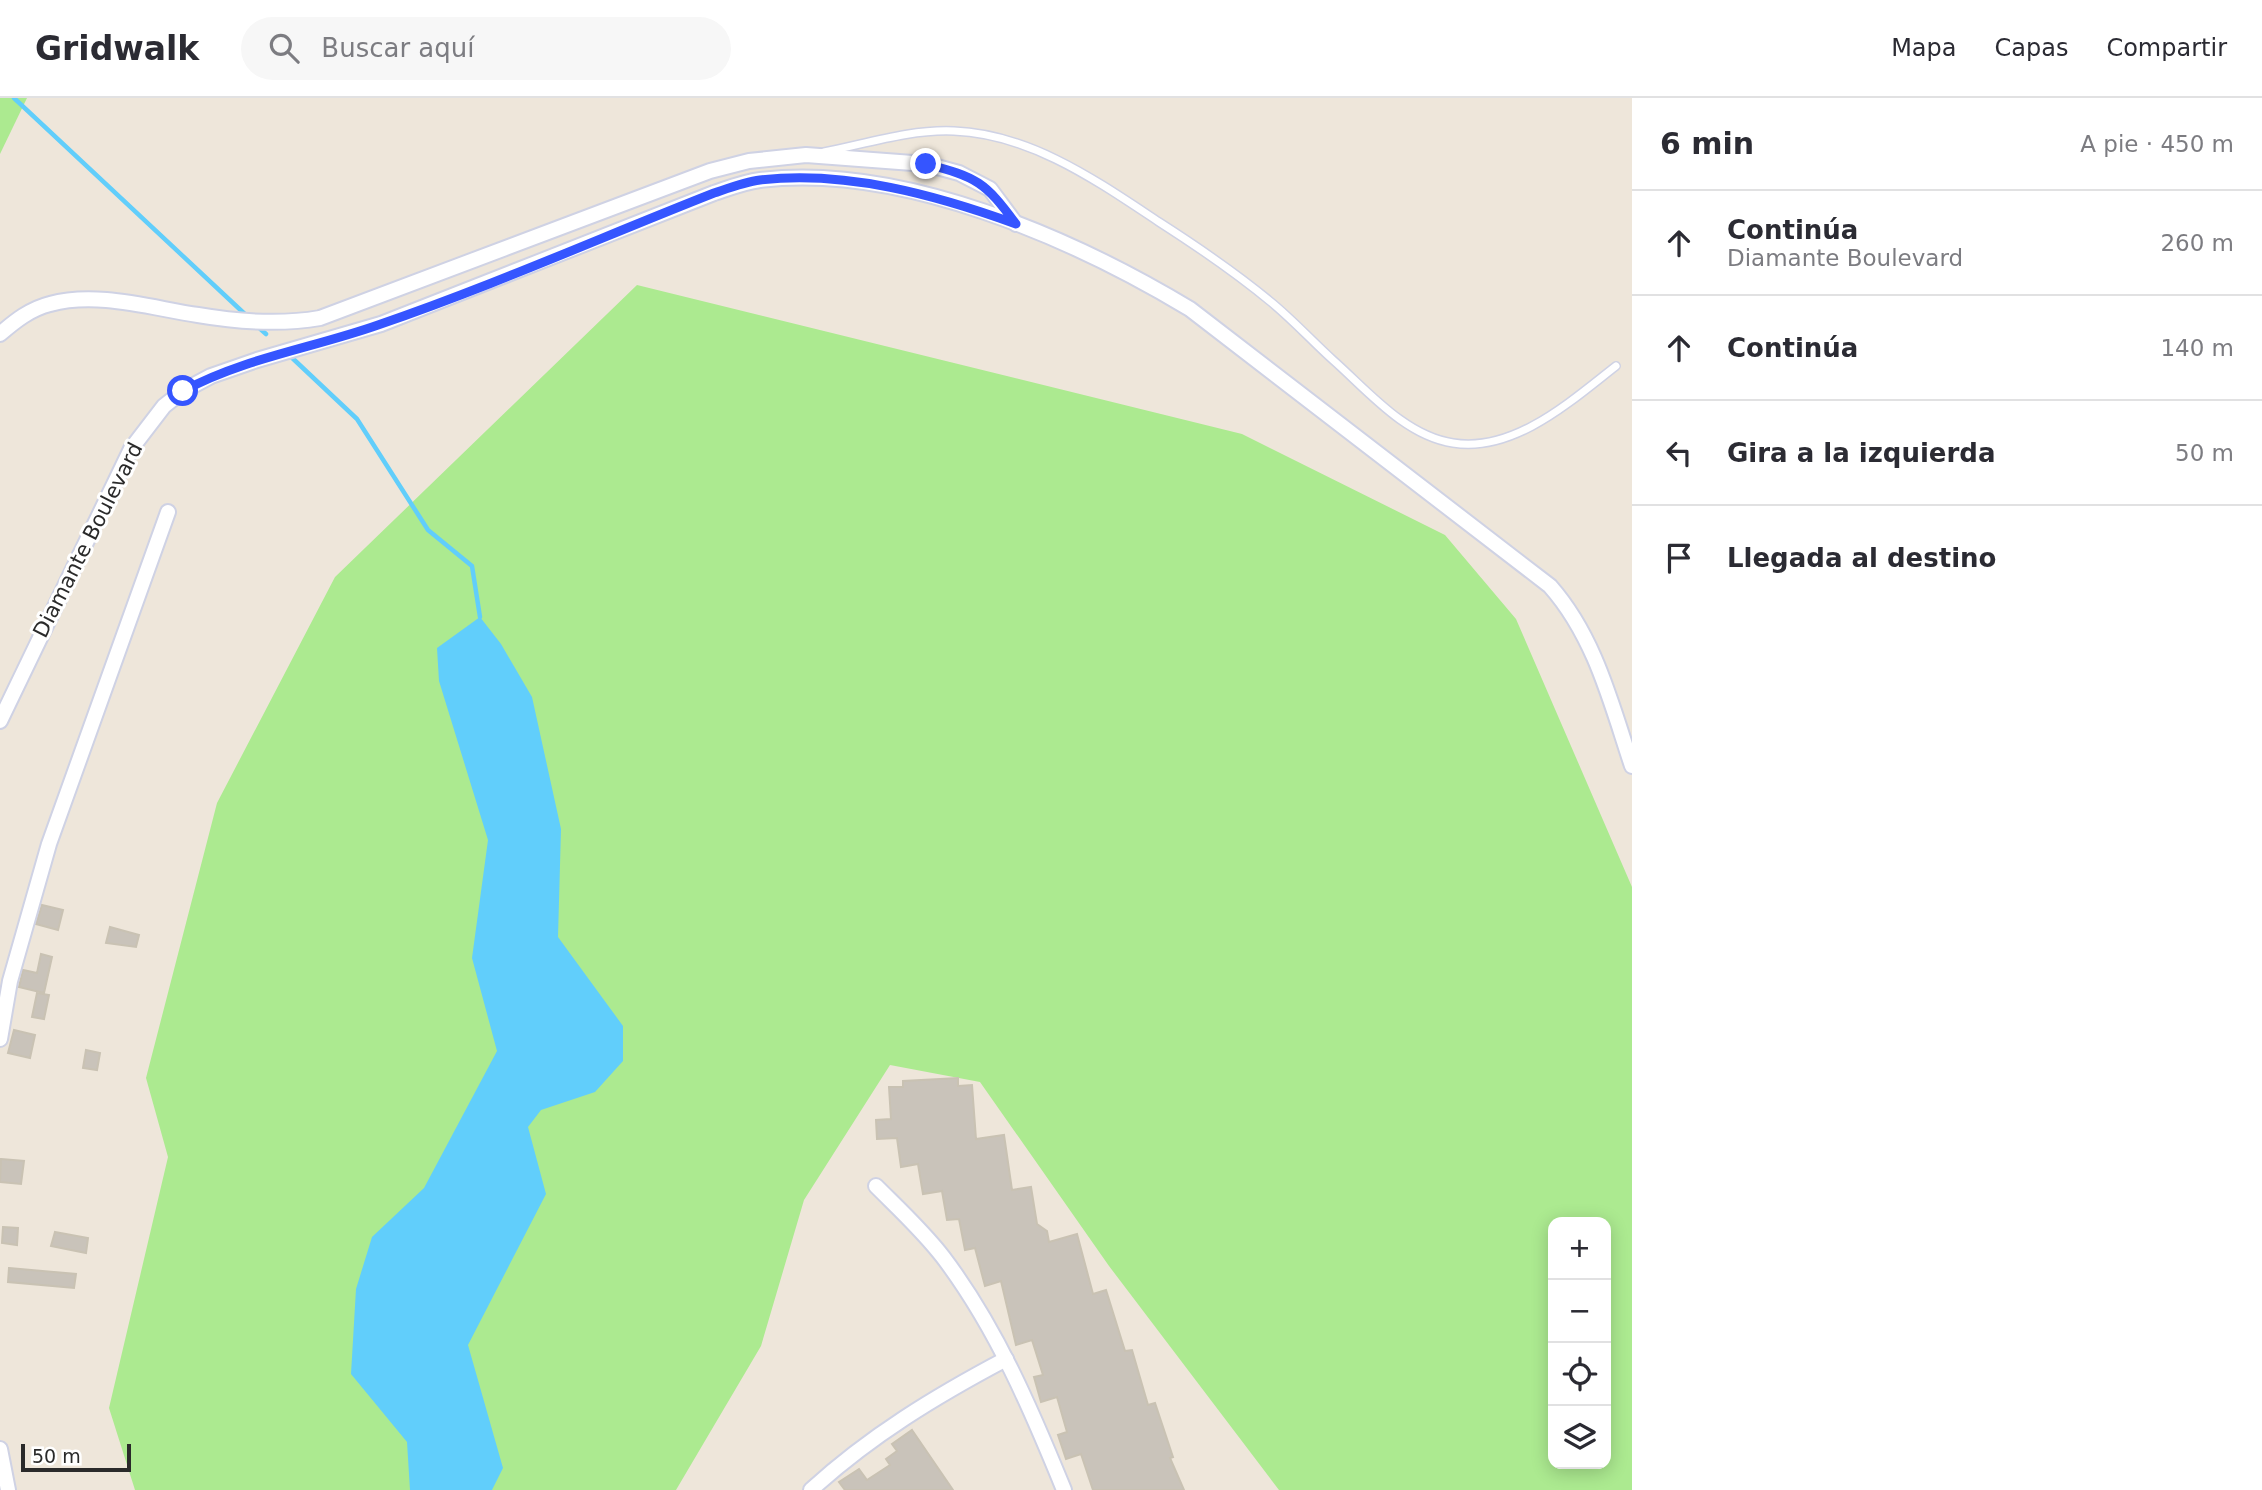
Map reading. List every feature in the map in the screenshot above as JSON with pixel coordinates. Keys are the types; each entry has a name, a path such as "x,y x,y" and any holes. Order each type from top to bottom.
{"street":[{"path":"0,334 32,310 69,299 133,304 253,321 290,323 320,318 710,171 749,161 806,155 882,159 959,173 990,189 1016,224"},
{"name":"Diamante Boulevard","path":"0,721 131,449 164,406 183,391 211,376 257,360 381,324 714,193 758,180 803,178 859,183 968,207 1016,224 1133,274 1190,309 1527,565 1568,606 1586,636 1632,766"},
{"path":"0,1039 9,981 50,844 168,512"},
{"path":"876,1186 942,1256 1006,1359 1034,1416 1063,1490"},
{"path":"811,1490 874,1437 949,1389 1006,1359"},
{"path":"0,1448 8,1490"}],"lane":[{"path":"806,155 916,134 953,131 1003,139 1051,156 1133,204 1245,281 1368,392 1415,430 1452,443 1484,444 1523,429 1564,406 1616,366"}],"green space":[{"path":"0,98 27,98 0,154"},
{"path":"637,285 1242,434 1445,535 1516,619 1632,887 1632,1490 1279,1490 1109,1266 980,1082 890,1065 804,1200 761,1346 676,1490 135,1490 109,1408 168,1157 146,1078 217,803 335,577"}],"water":[{"path":"480,617 501,644 532,697 561,829 558,937 623,1026 623,1061 595,1092 541,1110 528,1127 546,1194 468,1345 503,1468 492,1490 410,1490 407,1442 351,1374 356,1289 372,1237 424,1188 497,1051 472,958 488,840 439,681 437,648"}],"building":[{"path":"42,905 63,910 58,930 36,924"},
{"path":"110,927 139,935 136,947 106,943"},
{"path":"41,954 52,957 44,993 19,987 23,970 37,973"},
{"path":"37,993 49,995 44,1019 32,1017"},
{"path":"14,1030 35,1035 30,1058 8,1053"},
{"path":"86,1050 100,1053 97,1070 83,1068"},
{"path":"958,1078 958,1086 972,1085 976,1139 1004,1135 1012,1190 1031,1187 1037,1224 1047,1231 1049,1242 1077,1234 1093,1294 1106,1290 1125,1351 1132,1350 1148,1405 1155,1403 1173,1457 1170,1458 1184,1490 1093,1490 1081,1454 1066,1459 1058,1435 1067,1432 1057,1397 1041,1402 1034,1377 1043,1375 1032,1340 1016,1345 1001,1281 985,1286 975,1248 965,1250 959,1219 947,1220 942,1191 923,1194 918,1164 901,1167 897,1138 877,1139 876,1120 891,1119 889,1087 903,1087 903,1081"},
{"path":"1,1159 24,1161 21,1184 0,1182"},
{"path":"3,1227 18,1228 17,1245 2,1243"},
{"path":"55,1232 88,1238 86,1253 51,1246"},
{"path":"9,1268 76,1274 74,1288 8,1282"},
{"path":"912,1430 953,1490 845,1490 839,1482 859,1469 867,1480 890,1465 886,1459 897,1451 892,1444"}],"waterway":[{"path":"14,98 248,317"},
{"path":"257,326 266,334"},
{"path":"288,354 357,419 428,530 472,566 480,617"}],"route":[{"path":"183,391 211,376 257,360 296,351 381,324 714,193 758,180 803,178 859,183 968,207 1016,224 990,189 959,173 926,164"}]}
